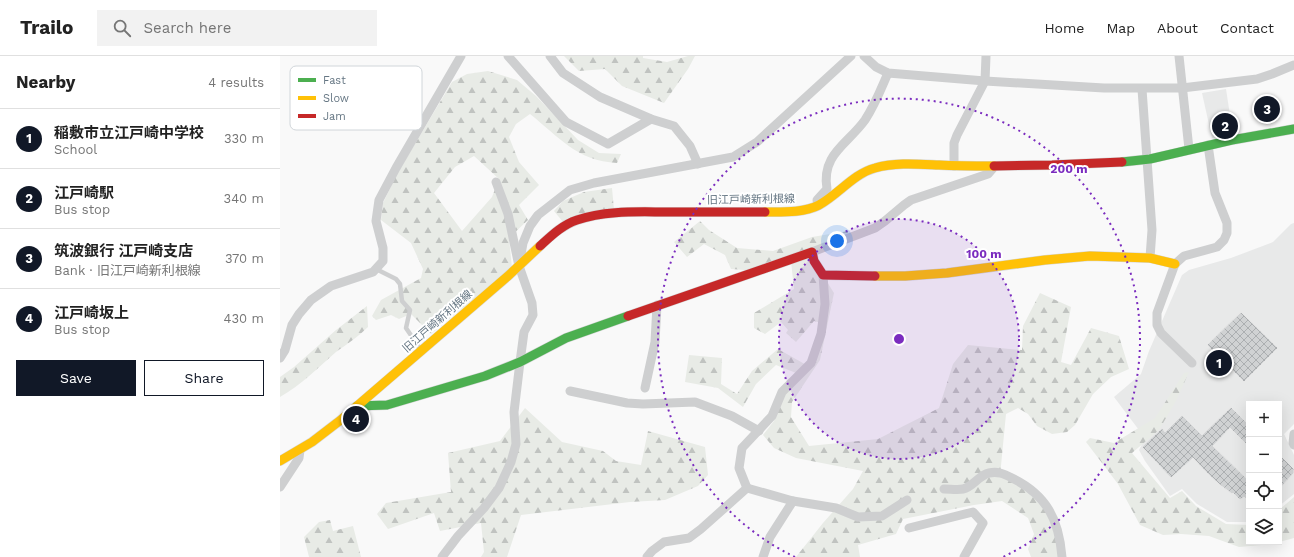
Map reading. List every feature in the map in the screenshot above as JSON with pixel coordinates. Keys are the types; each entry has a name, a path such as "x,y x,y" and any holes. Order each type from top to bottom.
{"street":[{"path":"422,123 461,56"},
{"path":"508,56 566,122 608,144 651,119"},
{"path":"550,56 563,73 600,97 651,119 674,126 690,146 698,164"},
{"path":"519,266 523,243 530,226 538,215 570,190 733,157 757,142 851,56"},
{"path":"864,56 876,67 888,73 985,81 1142,89 1182,88 1257,79 1294,65"},
{"path":"954,166 954,143 985,81 986,56"},
{"path":"1179,56 1190,149"},
{"path":"818,206 817,200 827,189 826,180 830,160 839,147 864,121 874,105 888,73"},
{"path":"1142,89 1152,230 1150,258"},
{"name":"旧江戸崎新利根線","path":"280,462 300,450 357,406 560,229 570,223 591,216 626,212 781,212 818,206 870,168 895,164 994,166 1051,165 1146,160 1254,135 1294,129"},
{"path":"280,358 285,350 292,324 298,314 311,300 331,286 373,272 383,261 383,248 376,221 379,200 418,130"},
{"path":"1192,363 1161,333 1157,325 1157,313 1175,264 1184,256 1217,247 1224,240 1227,233 1227,223 1215,193 1208,145"},
{"path":"357,406 387,405 485,376 520,362 566,338 812,252 875,228 911,200 988,174 994,166"},
{"path":"442,557 499,488 512,462 516,444 514,412 520,362 524,332 533,315 532,303 519,266 508,214 496,182"},
{"path":"747,488 739,468 742,448 772,416 782,392 811,363 822,334 825,304 823,275 814,262 812,252"},
{"path":"823,275 905,276 947,273 1045,260 1090,256 1150,258 1175,264"},
{"path":"645,388 655,342 657,305"},
{"path":"570,391 628,403 643,404 695,402 732,416 759,431"},
{"path":"1294,434 1294,445"},
{"path":"280,487 299,458 300,450"},
{"path":"944,489 964,489 987,473 999,472 1020,482 1036,493 1056,521 1061,540 1062,557"},
{"path":"747,488 793,501 836,508 858,516 882,516 907,500"},
{"path":"647,557 664,542 690,538 747,488"},
{"path":"763,557 770,537 793,501"},
{"path":"909,528 973,512 983,523 964,557"}],"lane":[{"path":"376,269 396,279 400,284 402,301 410,310 406,328 421,350"}],"shaded area":[{"path":"1226,89 1233,135 1212,138 1202,93"},
{"path":"1294,223 1294,424 1284,434 1294,455 1294,494 1282,504 1282,401 1246,401 1246,522 1227,522 1197,504 1182,489 1170,496 1139,450 1145,438 1114,397 1141,374 1149,351 1182,275 1189,270 1231,258 1273,242 1291,224"}],"green space":[{"path":"564,56 643,56 643,58 667,62 688,56 695,56 688,69 664,103 622,86 605,69 579,71"},
{"path":"488,71 517,80 536,96 578,140 599,153 621,154 617,163 591,158 569,146 530,114 516,124 509,137 519,162 539,185 519,205 528,220 509,238 512,268 431,334 411,314 399,319 391,315 376,320 372,316 381,300 421,278 423,269 411,243 381,220 383,203 398,172 452,82 467,74","holes":["474,156 499,179 492,197 462,231 434,193 455,167"]},
{"path":"612,188 614,210 563,222 554,211 563,201 584,192"},
{"path":"700,221 709,230 737,248 773,251 812,237 848,231 848,242 812,252 814,261 834,293 820,360 792,402 791,417 809,446 878,439 939,408 953,364 968,345 1022,350 1023,326 1040,293 1071,307 1061,362 1071,365 1091,328 1119,336 1129,369 1111,377 1093,394 1075,425 1067,432 1052,434 1037,426 1028,414 1018,408 1006,414 1000,476 1009,475 1052,510 1062,557 1031,557 1028,549 1034,534 1028,518 1002,501 903,519 896,534 858,545 860,557 796,557 853,489 863,471 796,458 774,448 763,435 774,421 784,390 801,375 776,365 756,384 743,407 718,388 685,382 689,355 722,358 721,384 737,394 752,371 778,349 810,367 824,324 814,321 796,342 786,333 788,330 781,322 765,334 754,328 754,313 794,289 791,261 758,271 731,269 725,255 704,244 687,257 674,242"},
{"path":"367,306 368,327 336,352 302,382 280,397 280,377"},
{"path":"1189,372 1176,401 1159,430 1132,453 1170,498 1182,491 1196,506 1226,524 1246,525 1246,545 1261,545 1239,547 1209,536 1181,534 1163,535 1140,525 1118,484 1086,442 1090,438 1114,443 1155,418 1184,373"},
{"path":"525,408 562,442 603,451 616,461 641,465 648,431 705,447 708,475 698,486 665,500 630,502 521,515 507,557 481,557 484,552 481,523 440,531 434,513 388,529 377,514 386,503 451,492 448,453 500,441"},
{"path":"1294,497 1294,538 1282,541 1282,507"},
{"path":"330,520 333,531 353,526 361,557 309,557 304,537 319,522"}],"building":[{"path":"1263,102 1269,102 1272,123 1266,124"},
{"path":"1227,118 1230,132 1223,134 1220,119"},
{"path":"1241,312 1278,348 1244,382 1207,345"},
{"path":"1231,407 1246,422 1246,444 1230,428 1213,446 1246,478 1246,499 1244,497 1240,500 1233,493 1232,494 1219,484 1193,458 1171,478 1142,447 1162,428 1165,432 1182,415 1202,435"},
{"path":"1282,457 1294,469 1294,473 1282,486"}],"traffic: fast":[{"path":"1122,162 1150,159 1232,140 1294,129"},
{"path":"357,406 387,405 485,376 520,362 566,338 628,316"}],"traffic: slow":[{"path":"765,212 793,212 813,208 853,179 867,171 883,166 907,164 994,166"},
{"path":"280,461 312,442 342,419 508,276 540,246"},
{"path":"875,276 905,276 947,273 1045,260 1090,256 1150,258 1175,264"}],"traffic: jam":[{"path":"994,166 1122,162"},
{"path":"540,246 566,225 588,217 611,213 765,212"},
{"path":"628,316 812,252 814,261 823,275 875,276"}],"place":[{"name":"筑波銀行 江戸崎支店","path":"1267,109"},
{"name":"江戸崎駅","path":"1225,126"},
{"name":"稲敷市立江戸崎中学校","path":"1219,363"},
{"name":"江戸崎坂上","path":"356,419"}]}
